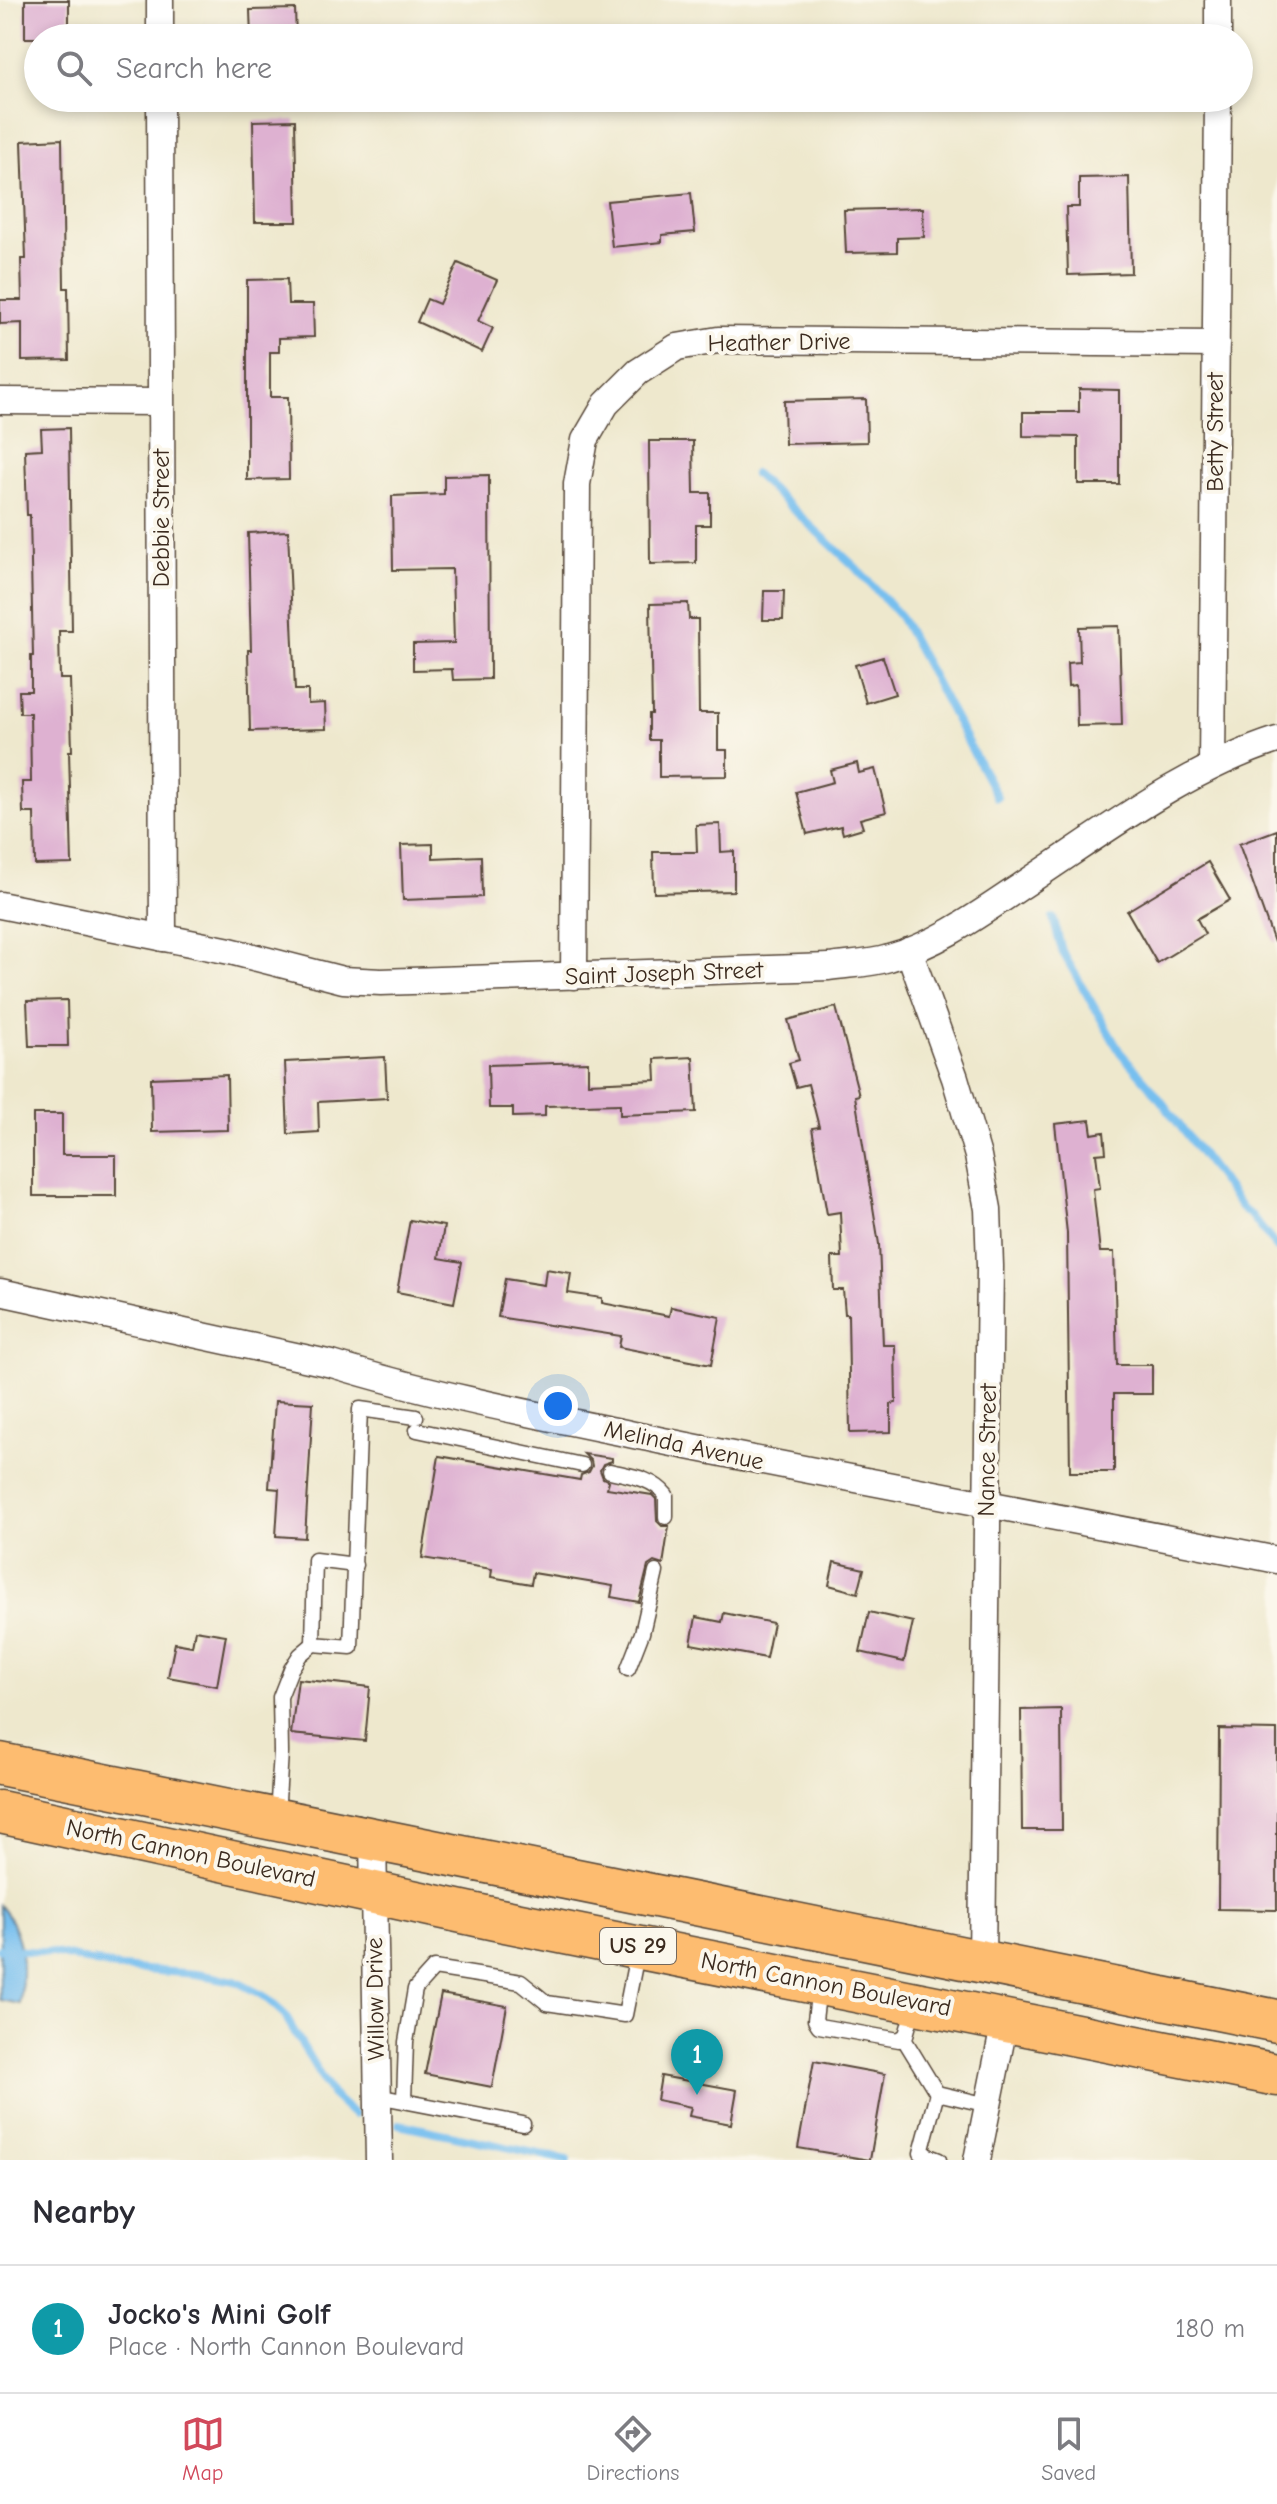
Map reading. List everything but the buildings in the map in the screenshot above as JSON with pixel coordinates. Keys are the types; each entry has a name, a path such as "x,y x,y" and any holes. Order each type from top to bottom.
{"main road":[{"name":"North Cannon Boulevard","path":"0,1764 1277,2021"},
{"name":"North Cannon Boulevard","path":"0,1812 495,1919 820,1983 909,2020 1005,2021 1277,2075"}],"street":[{"path":"160,0 160,24"},
{"path":"1218,0 1218,24"},
{"name":"Debbie Street","path":"160,112 163,938"},
{"name":"Betty Street","path":"1212,766 1218,112"},
{"name":"Heather Drive","path":"574,976 577,484 585,440 606,404 638,372 677,347 718,340 1216,344"},
{"path":"0,401 160,402"},
{"name":"Saint Joseph Street","path":"0,905 230,951 343,980 381,982 829,967 888,959 957,929 1146,804 1212,766 1243,751 1277,740"},
{"name":"Nance Street","path":"909,951 955,1078 978,1156 988,1209 982,1961"},
{"name":"Melinda Avenue","path":"0,1292 332,1364 572,1422 1277,1560"},
{"name":"Willow Drive","path":"373,1839 379,2160"},
{"path":"977,2160 1005,2021"}],"lane":[{"path":"277,1820 280,1697 291,1669 300,1655 313,1644 351,1647 360,1409 582,1465"},
{"path":"610,1471 646,1479 659,1487 666,1495 666,1517"},
{"path":"313,1644 315,1560 355,1565"},
{"path":"628,1669 642,1633 656,1572"},
{"path":"404,2100 406,2042 415,1989 434,1968 521,1982 547,2003 625,2015 639,1946"},
{"path":"909,2020 937,2093 921,2153 939,2160"},
{"path":"937,2093 988,2105"},
{"path":"377,2096 523,2124"}],"water":[{"path":"0,1905 14,1928 21,1952 20,2004 0,2000"}],"waterway":[{"path":"755,474 853,565 900,616 997,797"},
{"path":"1053,918 1062,951 1120,1052 1150,1086 1244,1211 1251,1215 1277,1248"},
{"path":"0,1949 53,1953 120,1968 196,1974 235,1981 264,1996 284,2014 331,2094 354,2115"},
{"path":"399,2124 567,2160"}],"place":[{"name":"Jocko's Mini Golf","path":"697,2095"}]}
